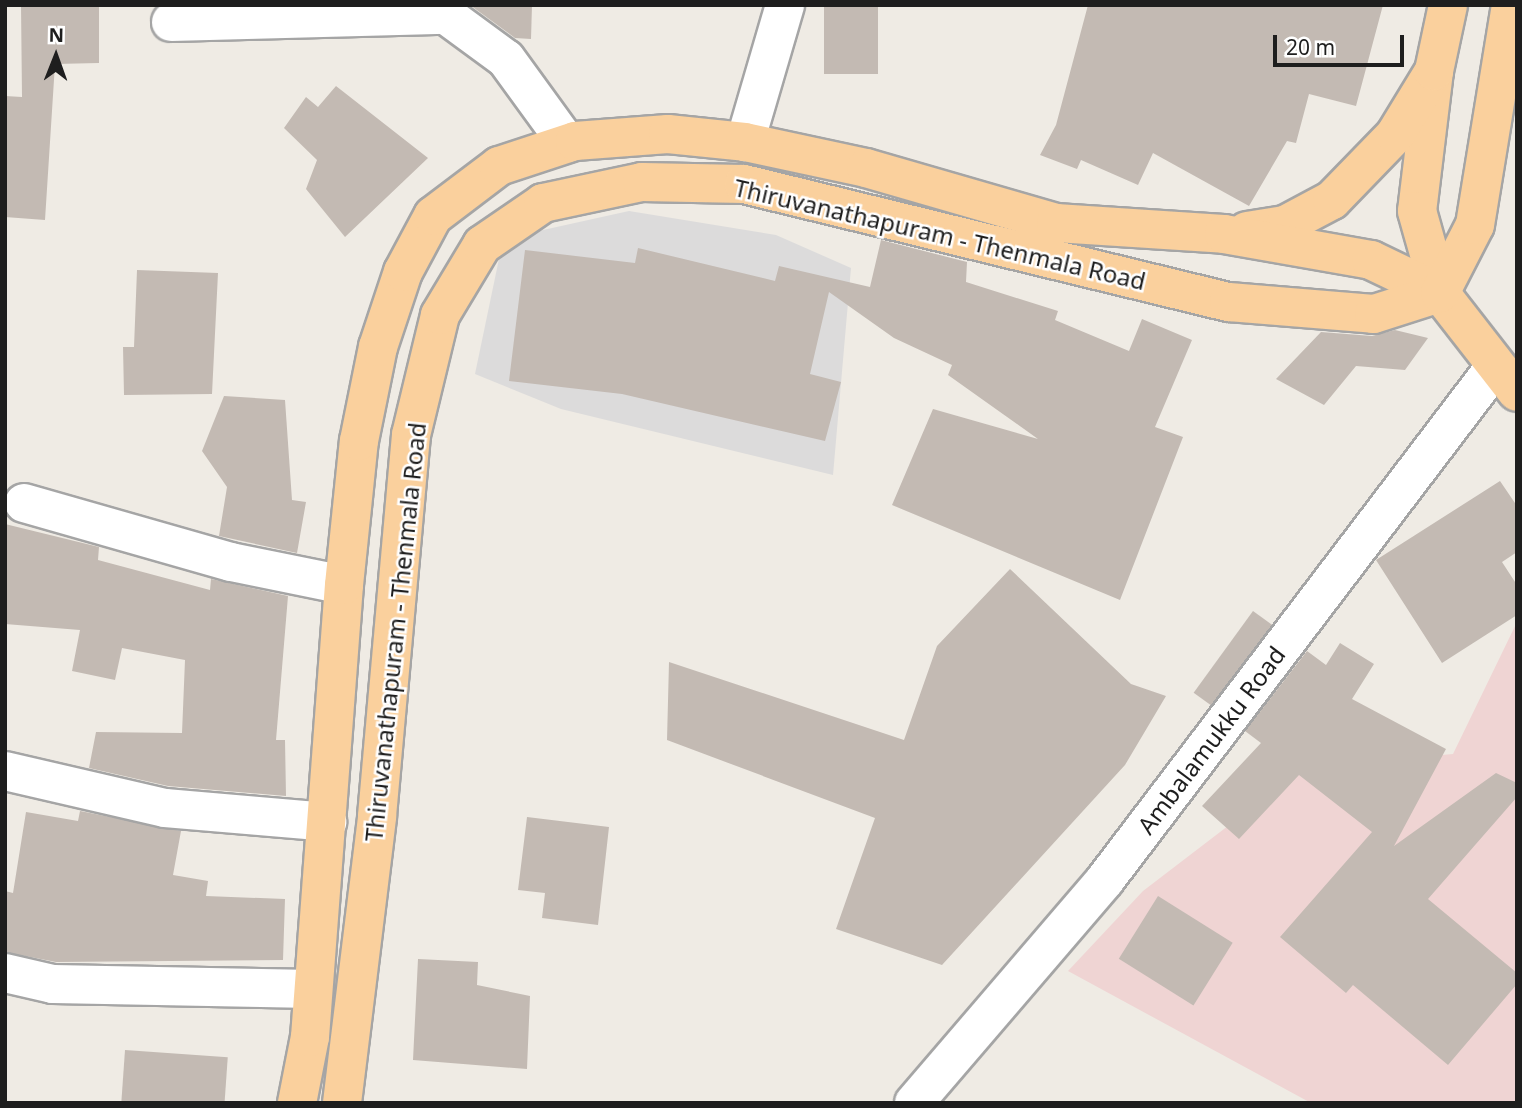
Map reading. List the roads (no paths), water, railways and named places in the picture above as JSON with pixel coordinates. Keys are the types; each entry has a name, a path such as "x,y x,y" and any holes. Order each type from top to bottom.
{"main road":[{"path":"1448,5 1434,71 1417,211 1440,293 1506,379"},
{"path":"1440,293 1475,226 1511,5"},
{"path":"1224,234 1285,225 1332,200 1395,135 1434,71"},
{"path":"297,1103 313,989 342,651 344,586 359,441 378,347 403,272 433,216 499,166 567,144 668,134 745,142 866,168 1056,223 1224,234 1371,260 1440,293"},
{"path":"866,168 866,213"},
{"name":"Thiruvanathapuram - Thenmala Road","path":"342,1103 351,1064 411,435 440,315 482,244 543,203 642,182 744,184 1229,302 1374,314 1440,293"},
{"path":"342,651 392,655"}],"street":[{"path":"745,142 785,5"},
{"path":"171,22 446,15 506,60 567,144"},
{"name":"Ambalamukku Road","path":"914,1103 1105,880 1506,379"},
{"path":"23,503 231,562 344,586"},
{"path":"5,771 165,808 327,822"},
{"path":"5,973 53,984 313,989"}]}
